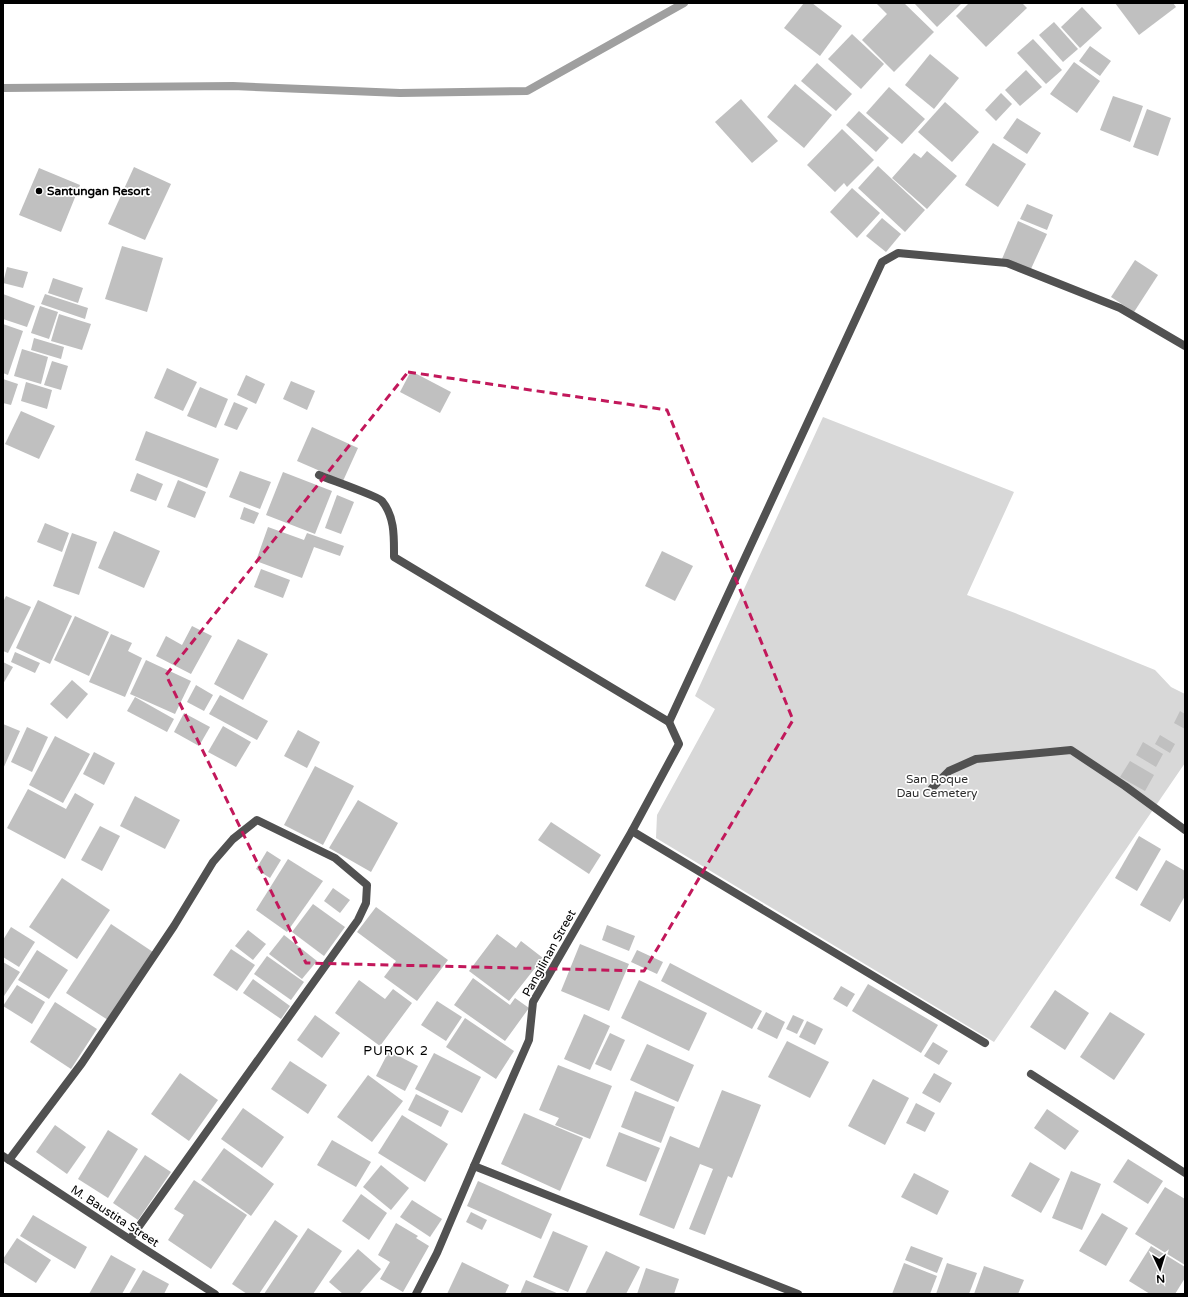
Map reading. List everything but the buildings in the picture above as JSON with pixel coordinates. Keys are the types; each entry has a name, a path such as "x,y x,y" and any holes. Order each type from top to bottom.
{"street":[{"path":"319,475 381,499 391,517 394,534 394,557 669,722 882,262 898,253 1007,262 1120,308 1185,346"},
{"name":"Pangilinan Street","path":"416,1294 437,1253 529,1040 533,1002 632,832 679,744 669,722"},
{"path":"932,788 950,771 976,759 1071,750 1125,786 1185,830"},
{"path":"6,1158 82,1063 174,926 213,862 233,839 258,820 335,858 367,885 366,903 358,920 130,1239"},
{"path":"632,832 985,1042"},
{"path":"1031,1074 1185,1173"},
{"name":"M. Baustita Street","path":"6,1158 215,1294"},
{"path":"474,1166 798,1294"}],"highlighted area":[{"path":"408,372 667,410 793,720 644,971 306,963 166,675"}],"green space":[{"name":"San Roque Dau Cemetery","path":"823,417 1014,492 967,595 1155,670 1171,687 1185,694 1185,763 994,1042 656,838 657,815 715,709 695,696"}],"waterway":[{"path":"3,88 233,86 400,93 527,91 684,3"}],"place":[{"name":"Santungan Resort","path":"39,191"}],"district":[{"name":"PUROK 2","path":"396,1050"}]}
